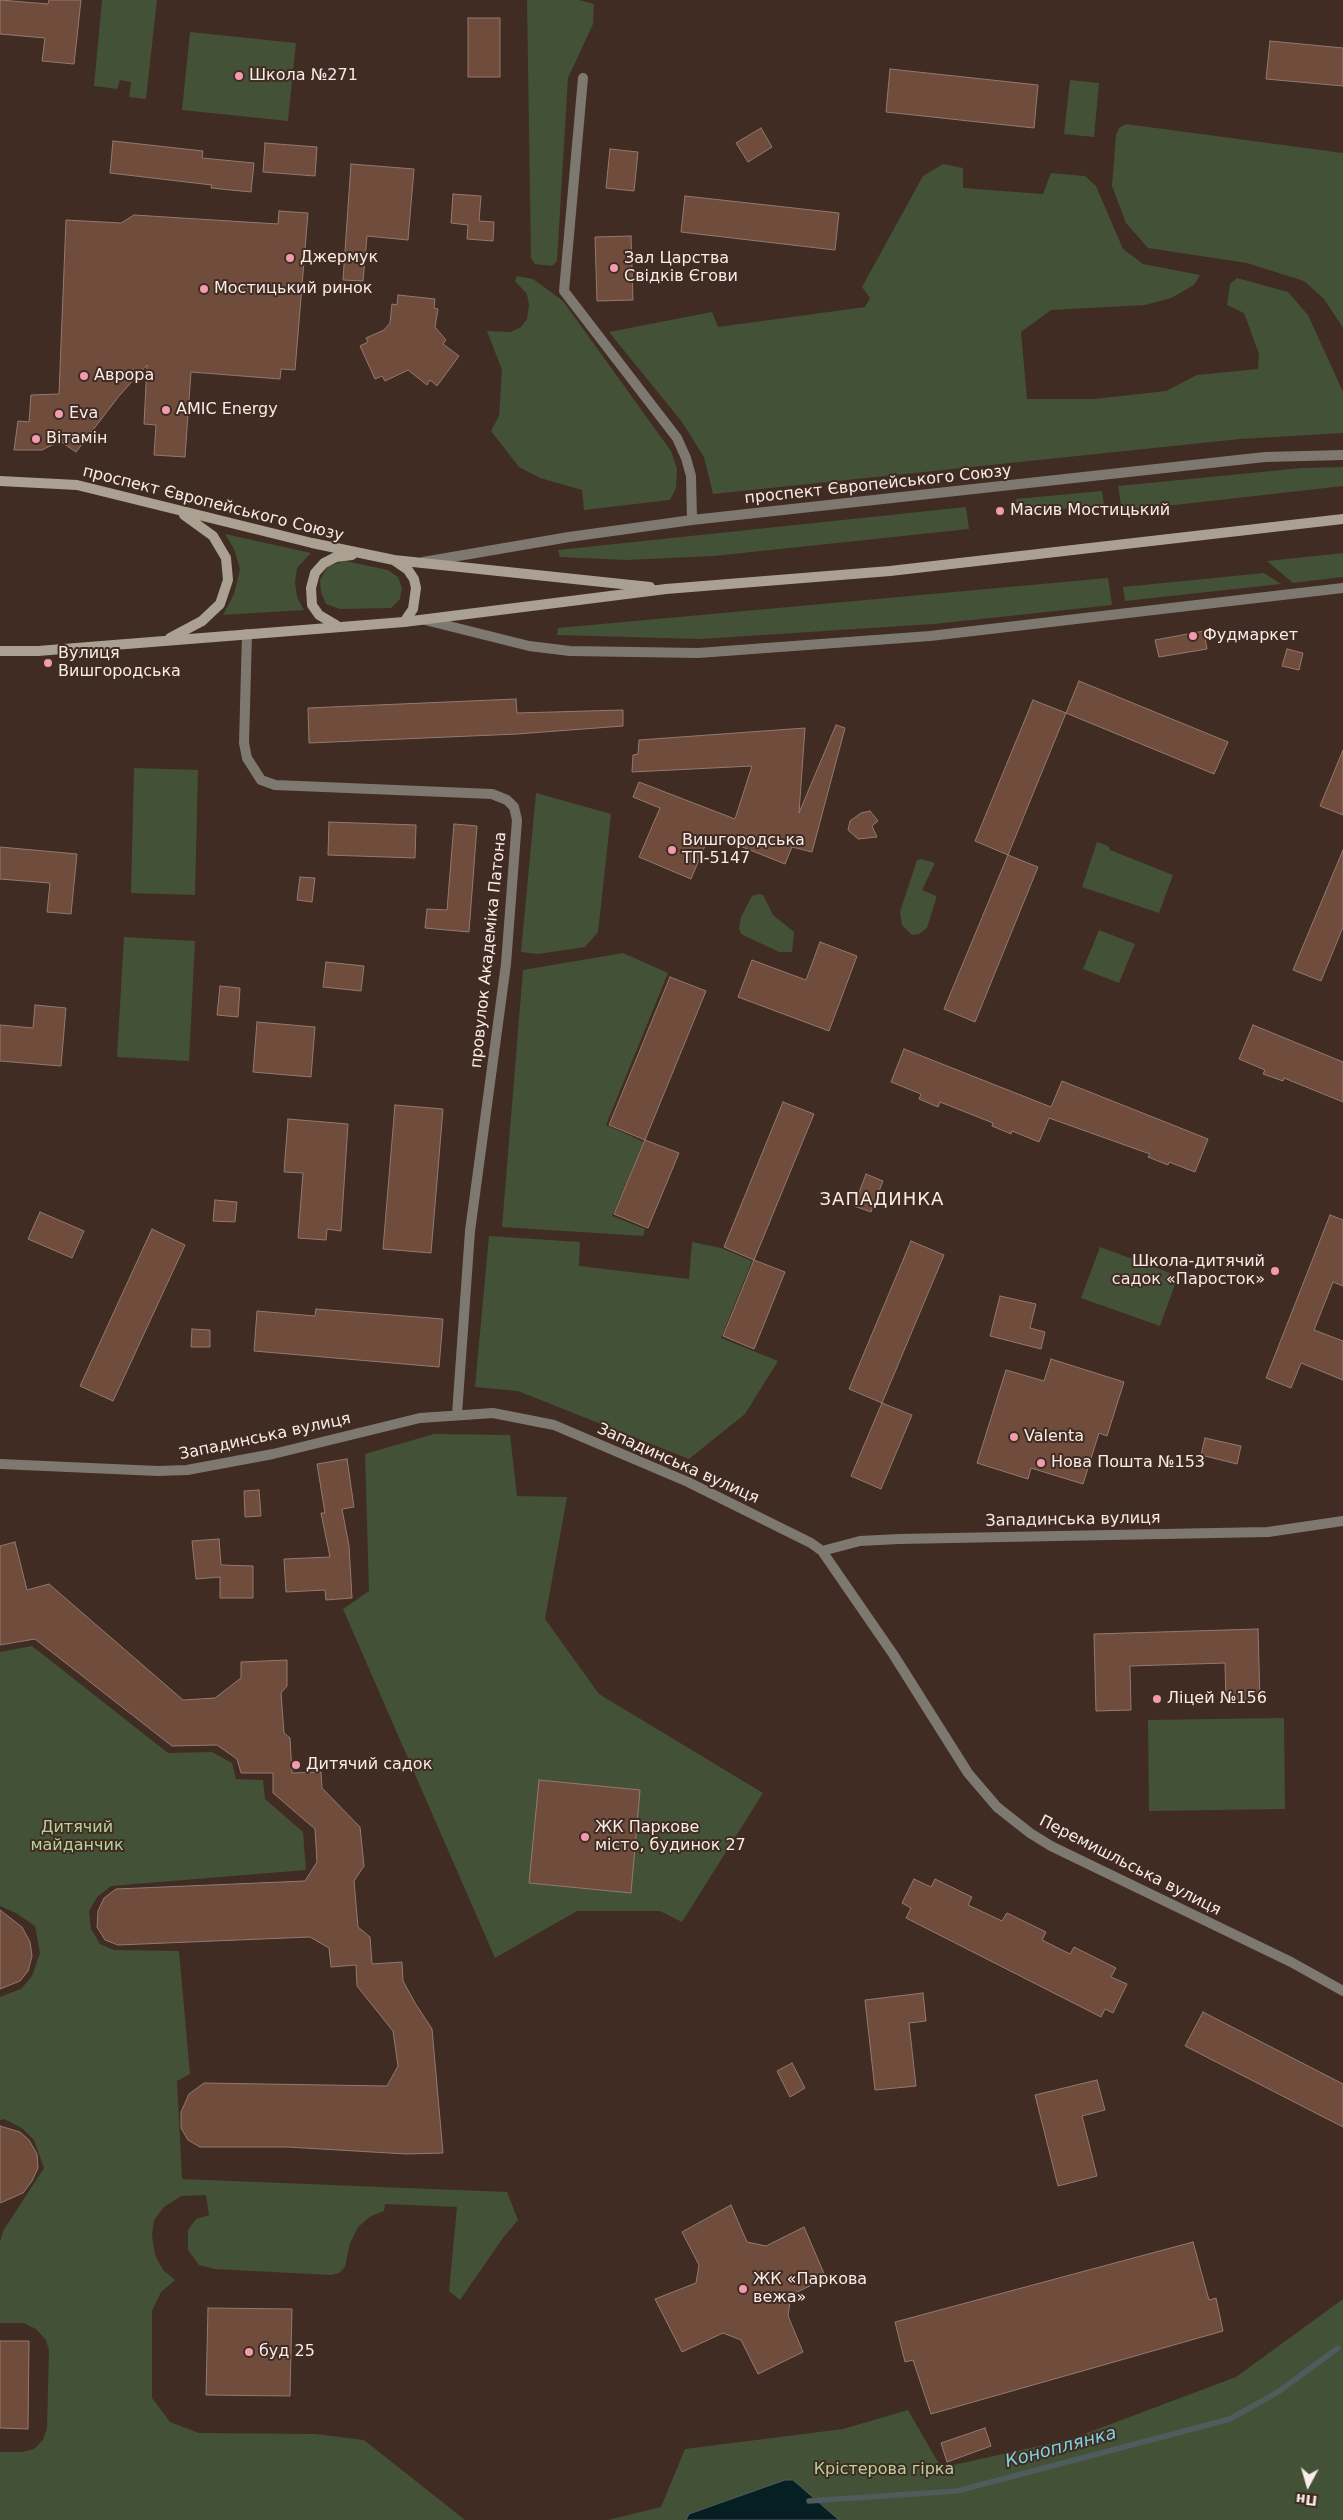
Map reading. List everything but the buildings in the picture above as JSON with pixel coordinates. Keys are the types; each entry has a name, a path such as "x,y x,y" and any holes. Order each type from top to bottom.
{"main road":[{"name":"проспект Європейського Союзу","path":"0,481 77,485 358,554 394,560 666,588"},
{"path":"167,640 202,620 220,604 228,580 226,558 213,536 194,521 172,508"},
{"name":"проспект Європейського Союзу","path":"0,651 38,651 404,622 666,588 890,571 1343,519"},
{"path":"339,626 318,615 312,604 311,588 315,573 324,563 336,557 358,554"},
{"path":"394,560 408,570 414,578 416,588 413,609 404,622"}],"street":[{"path":"583,78 564,291 677,438 686,458 691,476 692,520"},
{"name":"проспект Європейського Союзу","path":"419,562 569,537 692,520 1265,457 1343,454"},
{"name":"проспект Європейського Союзу","path":"424,620 529,646 570,651 698,653 930,636 1343,588"},
{"name":"провулок Академіка Патона","path":"246,634 244,743 247,758 253,771 261,780 274,785 492,794 507,800 514,807 517,820 506,964 470,1231 457,1414"},
{"name":"Западинська вулиця","path":"0,1464 158,1471 187,1470 273,1454 420,1418 457,1414 493,1414 554,1425 688,1482 811,1543 822,1551 860,1541 899,1538 1268,1532 1343,1521"},
{"name":"Перемишльська вулиця","path":"822,1551 893,1654 968,1773 997,1806 1030,1833 1051,1846 1320,1976 1343,1991"}],"green space":[{"path":"102,0 157,0 146,99 129,97 131,82 120,80 117,89 94,86"},
{"path":"527,0 579,0 594,4 593,24 568,78 557,261 552,266 535,264 531,258"},
{"name":"Школа №271","path":"190,32 296,43 288,121 182,110"},
{"path":"1070,80 1099,83 1094,137 1064,134"},
{"path":"1126,124 1343,153 1343,328 1324,299 1304,281 1247,263 1148,248 1126,223 1112,186 1116,135 1119,128"},
{"path":"943,164 963,168 963,188 1043,194 1051,173 1085,176 1096,186 1123,249 1143,264 1200,275 1194,285 1171,298 1145,305 1051,310 1021,332 1027,399 1094,399 1166,391 1197,375 1258,369 1259,354 1244,313 1227,305 1230,284 1237,278 1288,292 1308,315 1343,392 1343,433 1240,439 713,494 704,457 682,422 609,332 712,312 718,327 865,307 870,298 862,287 923,176"},
{"path":"517,276 533,279 563,301 671,451 677,469 676,488 670,500 584,510 582,490 540,478 519,467 491,431 499,416 502,370 487,331 511,332 521,327 527,319 529,305 527,294 515,281"},
{"path":"1343,467 1343,486 1122,511 1118,486 1302,468"},
{"path":"1102,491 1104,505 1018,513 1016,499"},
{"path":"966,507 969,529 714,556 626,560 560,557 558,550"},
{"path":"225,534 311,553 297,568 295,582 297,597 304,610 223,615 234,594 240,569 234,549"},
{"path":"1343,553 1343,577 1293,583 1267,561"},
{"path":"345,561 388,570 398,577 402,588 400,599 391,608 340,609 326,604 321,592 320,580 328,566"},
{"path":"1264,573 1281,584 1125,601 1123,587"},
{"path":"1108,578 1112,605 934,624 700,639 557,635 558,628"},
{"path":"134,768 198,770 195,895 131,893"},
{"path":"536,793 611,814 598,932 585,947 538,954 521,952"},
{"path":"1097,842 1108,846 1110,850 1173,875 1159,913 1082,887"},
{"path":"921,859 935,863 922,890 936,896 936,899 927,928 919,934 912,935 902,925 900,912 917,860"},
{"path":"763,895 773,915 794,932 792,952 779,952 741,934 739,928 741,917 752,896"},
{"path":"1099,930 1135,944 1119,983 1083,969"},
{"path":"124,937 195,941 189,1061 117,1057"},
{"path":"623,953 668,973 606,1125 644,1142 612,1216 645,1229 643,1236 502,1227 523,970"},
{"path":"489,1236 580,1242 579,1266 689,1279 692,1242 721,1248 752,1261 721,1338 778,1361 745,1414 689,1459 518,1391 475,1387"},
{"path":"1100,1247 1178,1276 1160,1326 1081,1298"},
{"path":"434,1434 510,1435 517,1496 567,1497 545,1619 599,1694 763,1793 682,1922 660,1911 577,1911 495,1958 343,1609 369,1591 365,1454"},
{"name":"Дитячий майданчик","path":"32,1646 168,1753 212,1752 232,1763 236,1779 263,1780 265,1799 303,1832 306,1870 111,1886 97,1897 89,1911 91,1929 100,1944 114,1950 179,1951 190,2074 177,2081 182,2179 507,2192 518,2220 503,2238 460,2300 449,2291 457,2207 385,2204 384,2211 371,2216 358,2227 350,2243 345,2267 339,2273 331,2275 214,2269 199,2265 188,2250 188,2230 196,2219 209,2215 206,2195 181,2196 164,2207 154,2220 152,2235 155,2255 163,2270 175,2280 161,2292 152,2311 152,2398 170,2422 199,2433 315,2434 364,2440 465,2520 0,2520 0,2452 22,2452 34,2449 43,2440 47,2428 49,2351 46,2340 36,2329 24,2323 0,2323 0,2242 3,2231 44,2168 34,2140 22,2128 4,2119 0,2120 0,1997 21,1989 32,1976 40,1953 35,1926 16,1913 0,1906 0,1652"},
{"path":"1284,1718 1285,1809 1149,1811 1148,1720"},
{"name":"Крістерова гірка","path":"1343,2299 1343,2520 608,2520 661,2507 685,2449 843,2429 908,2410 943,2471 944,2467 1071,2439 1236,2377"}],"water":[{"path":"785,2480 793,2480 839,2520 686,2520 689,2514"}],"waterway":[{"name":"Коноплянка","path":"809,2501 957,2491 1230,2419 1278,2392 1338,2348"}],"place":[{"name":"Школа №271","path":"239,76"},
{"name":"Джермук","path":"290,258"},
{"name":"Зал Царства Свідків Єгови","path":"614,268"},
{"name":"Мостицький ринок","path":"204,289"},
{"name":"Аврора","path":"84,376"},
{"name":"AMIC Energy","path":"166,410"},
{"name":"Eva","path":"59,414"},
{"name":"Вітамін","path":"36,439"},
{"name":"Масив Мостицький","path":"1000,511"},
{"name":"Фудмаркет","path":"1193,636"},
{"name":"Вулиця Вишгородська","path":"48,663"},
{"name":"Вишгородська ТП-5147","path":"672,850"},
{"name":"Школа-дитячий садок «Паросток»","path":"1275,1271"},
{"name":"Valenta","path":"1014,1437"},
{"name":"Нова Пошта №153","path":"1041,1463"},
{"name":"Ліцей №156","path":"1157,1699"},
{"name":"Дитячий садок","path":"296,1765"},
{"name":"ЖК Паркове місто, будинок 27","path":"585,1837"},
{"name":"ЖК «Паркова вежа»","path":"743,2289"},
{"name":"буд 25","path":"249,2352"}],"district":[{"name":"ЗАПАДИНКА","path":"882,1200"}]}
